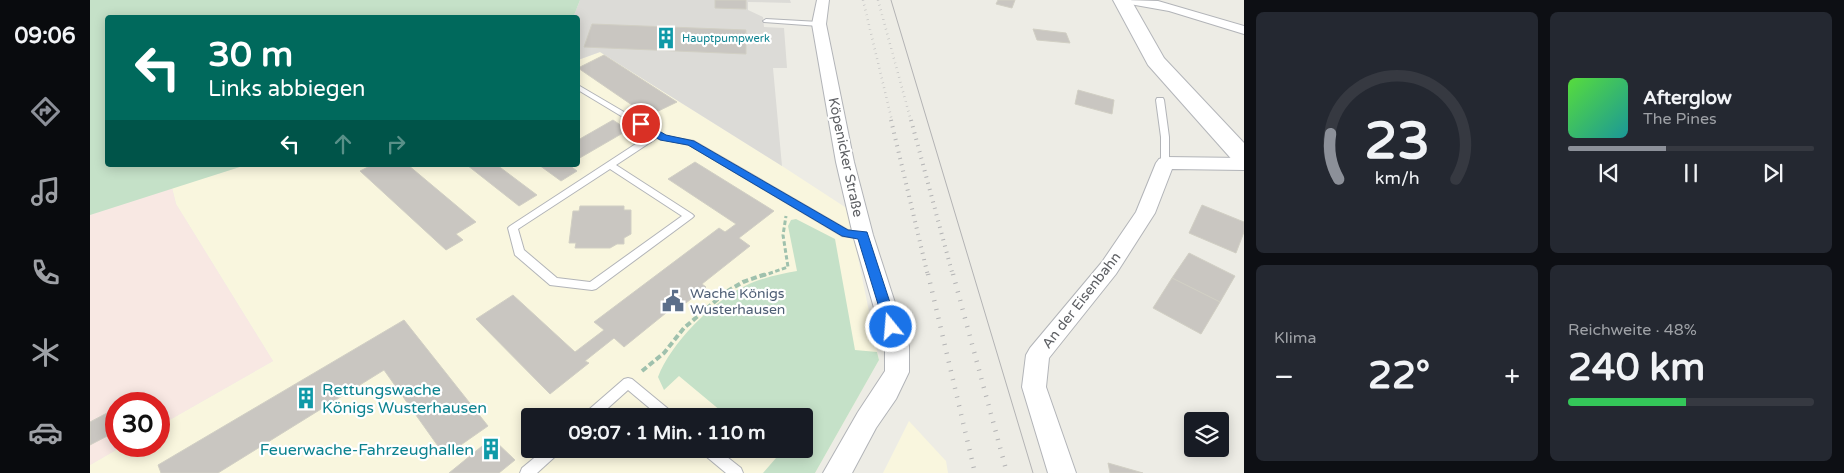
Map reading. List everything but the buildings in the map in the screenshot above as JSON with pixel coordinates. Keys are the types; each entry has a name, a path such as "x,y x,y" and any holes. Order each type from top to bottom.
{"main road":[{"path":"1122,0 1155,61 1244,158"}],"street":[{"name":"Köpenicker Straße","path":"823,0 819,24 845,162 863,235 897,346 897,372 837,473"},
{"path":"1129,0 1178,10 1244,30"},
{"path":"1165,163 1244,164"},
{"name":"An der Eisenbahn","path":"1062,473 1034,387 1038,355 1109,268 1144,213 1165,163"}],"lane":[{"path":"766,21 819,24"},
{"path":"580,88 664,138 691,143 846,233 863,235"},
{"name":"An der Eisenbahn","path":"1160,100 1165,137 1165,163"},
{"path":"610,164 689,216 592,286 554,282 519,252 512,228 610,164 657,134"},
{"path":"599,408 628,382 659,408"},
{"path":"527,473 544,458"},
{"path":"718,458 736,473"}],"path":[{"path":"628,382 664,353 684,328 726,292 743,282 788,267 784,239 784,221 788,212 797,205"}],"shaded area":[{"path":"580,0 790,0 791,3 748,2 748,10 763,17 764,27 784,28 787,68 773,68 782,166 600,52 580,59 580,15 574,15"},
{"path":"600,52 848,209 879,360 815,473 90,473 90,465 105,456 170,457 170,420 273,361 176,204 172,188 240,167 580,167 580,59"},
{"path":"172,188 176,204 273,361 170,420 170,392 105,392 105,456 90,465 90,215"},
{"path":"909,421 946,461 948,473 883,473"}],"green space":[{"path":"90,0 580,0 574,15 105,15 105,167 240,167 90,215"},
{"path":"796,219 835,239 855,350 877,352 879,360 815,473 763,473 776,458 813,458 813,408 717,408 679,376 664,390 658,377 672,351 683,337 719,302 751,283 797,271 788,226 791,220"}],"tram line":[{"path":"891,0 1033,473"}],"railway":[{"path":"863,0 892,121"},
{"path":"878,0 911,121"},
{"path":"891,120 928,276"},
{"path":"911,120 953,276"},
{"path":"928,274 975,473"},
{"path":"953,274 1007,473"}],"place":[{"name":"Hauptpumpwerk","path":"666,38"},
{"name":"Wache Königs Wusterhausen","path":"673,301"},
{"name":"Rettungswache Königs Wusterhausen","path":"306,398"},
{"name":"Feuerwache-Fahrzeughallen","path":"491,449"}],"route":[{"path":"641,124 664,138 691,143 846,233 863,235 891,327"}]}
